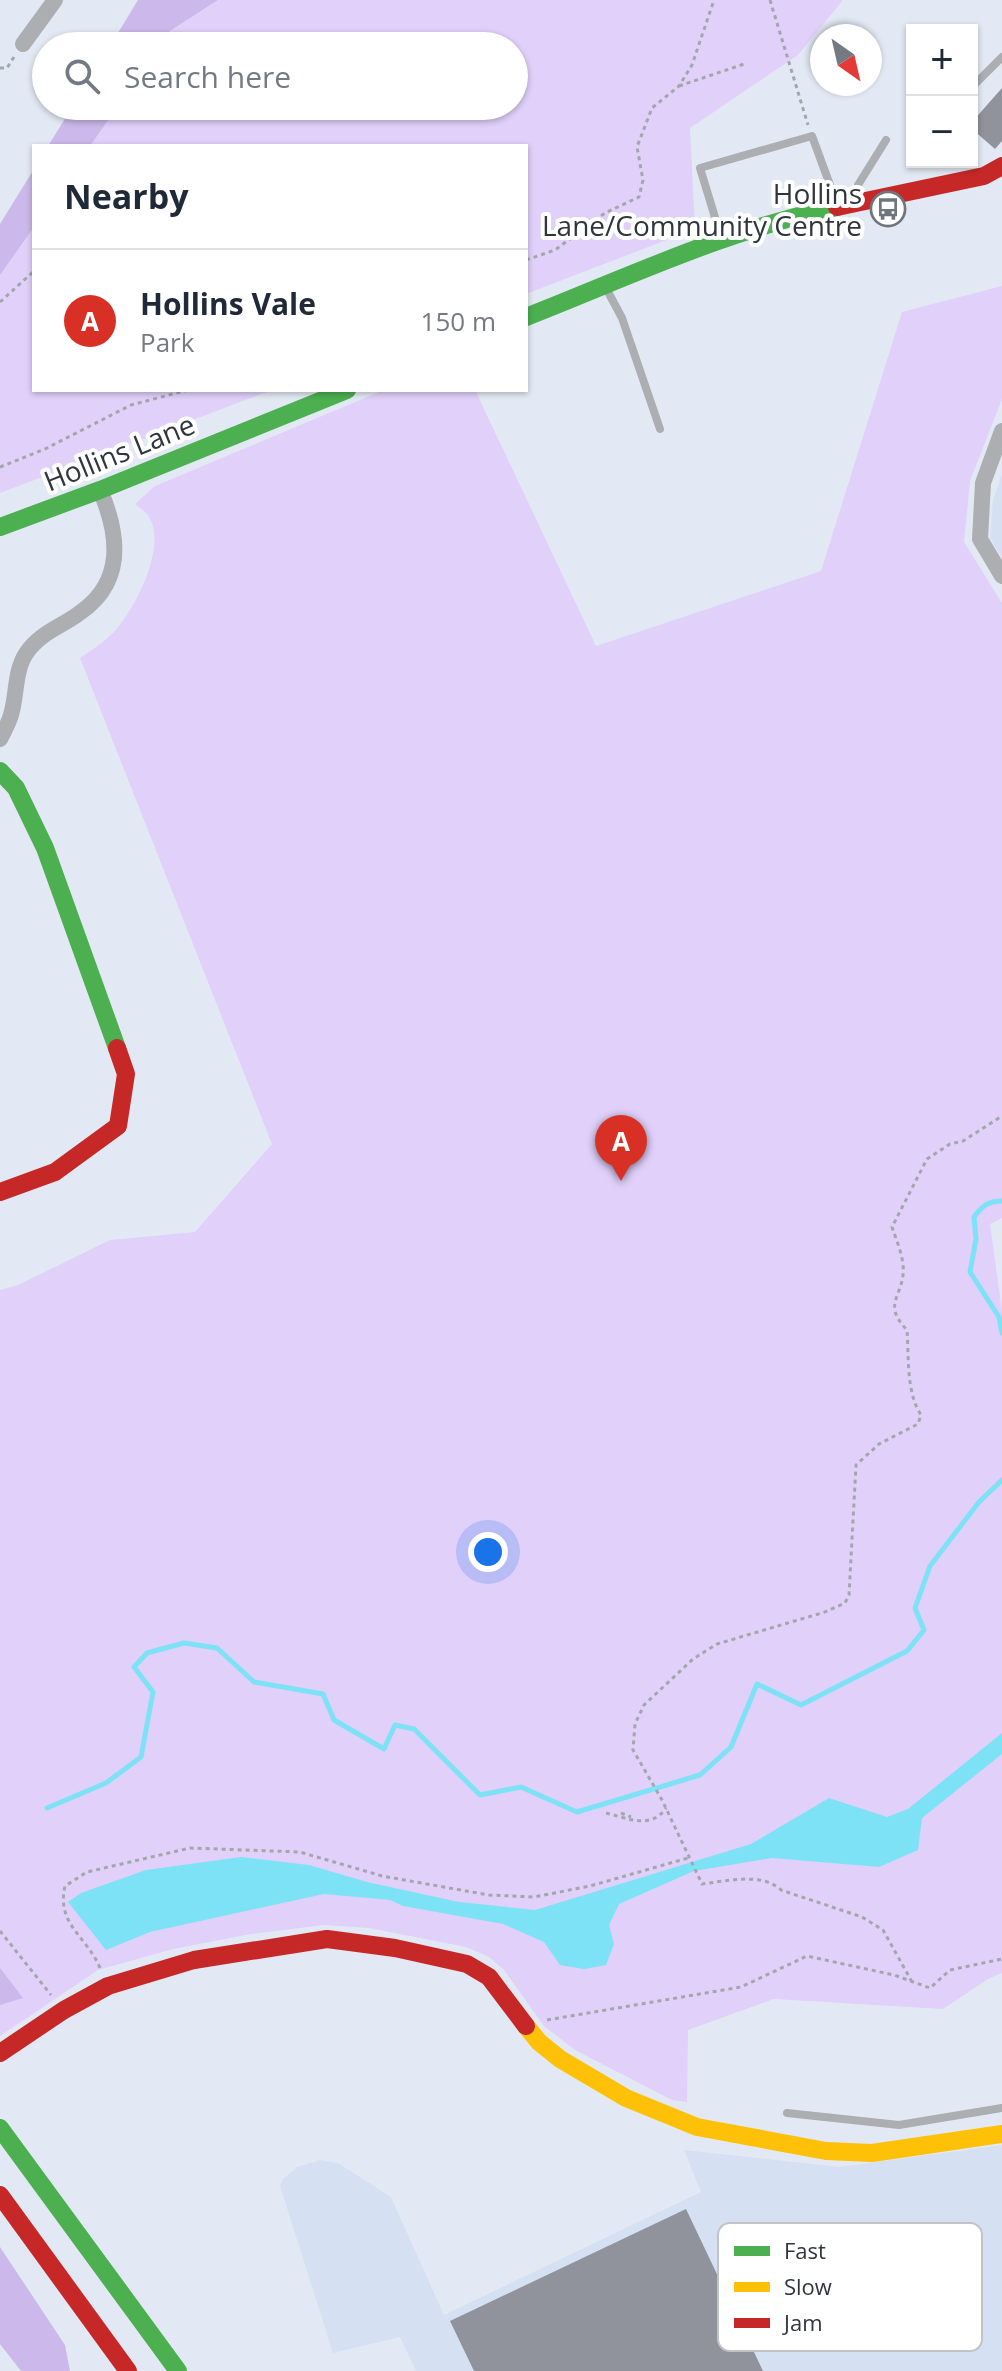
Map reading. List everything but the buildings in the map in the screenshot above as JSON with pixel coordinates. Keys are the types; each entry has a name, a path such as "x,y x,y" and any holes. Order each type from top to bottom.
{"main road":[{"path":"528,316 788,217 984,176 1002,166"},
{"name":"Hollins Lane","path":"0,527 342,392"},
{"path":"0,771 16,788 45,848 126,1074 118,1126 55,1172 0,1192"},
{"path":"0,2053 64,2010 108,1986 194,1960 327,1939 395,1948 467,1964 489,1977 539,2042 591,2079 626,2098 697,2127 826,2151 872,2153 1002,2134"},
{"path":"0,2128 178,2371"},
{"path":"0,2195 128,2371"}],"street":[{"path":"23,44 55,0"},
{"path":"1002,431 983,483 980,539 1002,576"},
{"path":"0,739 12,712 18,671 25,653 48,631 80,613 96,599 108,582 114,560 115,531 100,490"}],"lane":[{"path":"978,81 1002,57"},
{"path":"722,240 700,168 812,136 837,205"},
{"path":"860,201 858,185 886,140"},
{"path":"605,285 622,318 660,429"},
{"path":"787,2113 899,2125 1002,2108"}],"path":[{"path":"528,259 555,250 605,213 639,197 643,180 637,147 652,108 679,86 692,65 714,0"},
{"path":"770,0 812,136"},
{"path":"679,86 747,63"},
{"path":"0,302 32,273"},
{"path":"0,467 45,449 131,405 180,392"},
{"path":"912,1982 883,1930 862,1917 781,1890 772,1882 738,1880 702,1884 662,1800 633,1750 635,1724 644,1705 660,1689 693,1659 717,1644 825,1612 845,1603 849,1595 856,1465 879,1444 918,1424 921,1415 916,1407 909,1370 907,1330 896,1318 892,1306 901,1285 903,1265 892,1227 927,1159 1002,1116"},
{"path":"621,1813 640,1823 660,1816 666,1808"},
{"path":"606,1813 633,1819"},
{"path":"108,1986 98,1961 65,1916 61,1902 65,1886 87,1872 190,1848 300,1852 382,1876 489,1895 534,1897 590,1886 688,1859"},
{"path":"0,1931 64,2010"},
{"path":"524,2024 741,1987 807,1956 894,1975 930,1988 950,1970 1002,1959"}],"shaded area":[{"path":"138,0 218,0 169,32 119,32"},
{"path":"218,0 843,0 823,24 810,24 810,40 798,55 690,128 695,229 528,293 528,144 91,144 108,120 528,120 528,32 169,32"},
{"path":"64,120 108,120 91,144 49,144"},
{"path":"32,172 32,230 0,275 0,224"},
{"path":"32,230 32,392 267,392 0,493 0,275"},
{"path":"1002,286 1002,399 970,481 964,542 1002,603 1002,1218 990,1224 1002,1311 1002,1973 943,2009 774,1999 688,2030 687,2102 672,2100 575,2050 544,2026 504,1970 489,1957 466,1947 369,1928 324,1925 251,1934 173,1949 98,1970 0,2036 0,1290 18,1285 110,1240 195,1232 272,1144 80,658 107,639 119,626 145,580 154,546 154,530 148,515 135,504 155,486 379,392 476,392 596,646 821,571 902,312"},
{"path":"1002,474 1002,558 990,538 993,500"},
{"path":"0,1968 23,1998 0,2005"},
{"path":"1002,2145 1002,2371 416,2371 400,2337 333,2353 280,2186 283,2179 297,2167 320,2160 338,2163 391,2197 444,2315 701,2192 684,2150 839,2167"},
{"path":"0,2247 65,2345 70,2371 21,2371 0,2344"}],"water":[{"path":"1002,1733 1002,1754 922,1818 918,1850 879,1867 772,1858 694,1871 619,1904 609,1925 614,1944 606,1965 584,1969 560,1965 544,1942 503,1924 403,1906 390,1900 324,1894 150,1932 106,1950 68,1902 81,1893 146,1870 241,1857 309,1865 367,1882 459,1902 535,1910 751,1844 829,1798 887,1817 908,1809"}],"waterway":[{"path":"1002,1201 986,1205 974,1217 976,1239 970,1272 999,1317 1002,1333"},
{"path":"47,1808 106,1783 141,1757 153,1692 134,1667 147,1653 184,1643 217,1648 254,1682 323,1694 334,1720 384,1749 395,1725 414,1729 480,1795 521,1787 577,1812 700,1775 731,1747 757,1684 801,1705 907,1651 924,1630 915,1608 930,1566 979,1502 1002,1480"}],"traffic: fast":[{"path":"528,316 718,241 837,207"},
{"path":"0,527 342,392"},
{"path":"0,771 16,788 45,848 117,1048"},
{"path":"0,2128 178,2371"}],"traffic: slow":[{"path":"526,2026 539,2042 560,2059 626,2098 697,2127 826,2151 872,2153 1002,2134"}],"traffic: jam":[{"path":"837,207 984,176 1002,166"},
{"path":"0,1192 55,1172 118,1126 126,1074 117,1048"},
{"path":"0,2053 64,2010 108,1986 194,1960 327,1939 395,1948 467,1964 489,1977 526,2026"},
{"path":"0,2195 128,2371"}],"place":[{"name":"Hollins Lane/Community Centre","path":"888,209"},
{"name":"Hollins Vale","path":"621,1181"}]}
